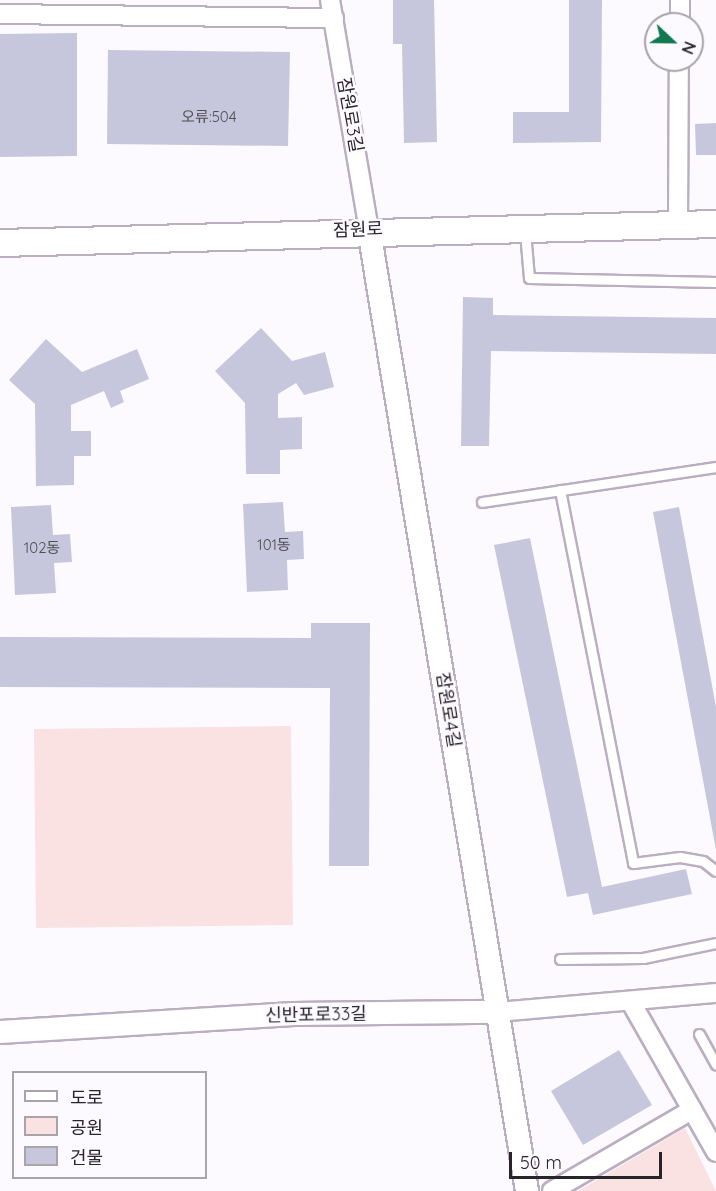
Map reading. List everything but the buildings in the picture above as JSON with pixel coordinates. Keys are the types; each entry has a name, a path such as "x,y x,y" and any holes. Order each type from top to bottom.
{"main road":[{"name":"잠원로","path":"0,243 524,226 716,225"}],"street":[{"name":"잠원로3길","path":"330,0 369,230"},
{"path":"0,14 334,18"},
{"path":"678,225 679,72"},
{"name":"잠원로4길","path":"369,230 527,1191"},
{"name":"신반포로33길","path":"0,1032 293,1014 498,1012 632,1004 716,993"},
{"path":"632,1004 716,1152"},
{"path":"552,1191 692,1110"}],"lane":[{"path":"524,226 529,278 716,282"},
{"path":"482,502 716,467"},
{"path":"560,490 633,863 680,857 703,861 716,871"},
{"path":"560,959 643,958 716,943"},
{"path":"699,1034 716,1065"}],"green space":[{"path":"291,726 293,925 36,928 34,729"},
{"path":"685,1128 716,1191 578,1191"}]}
